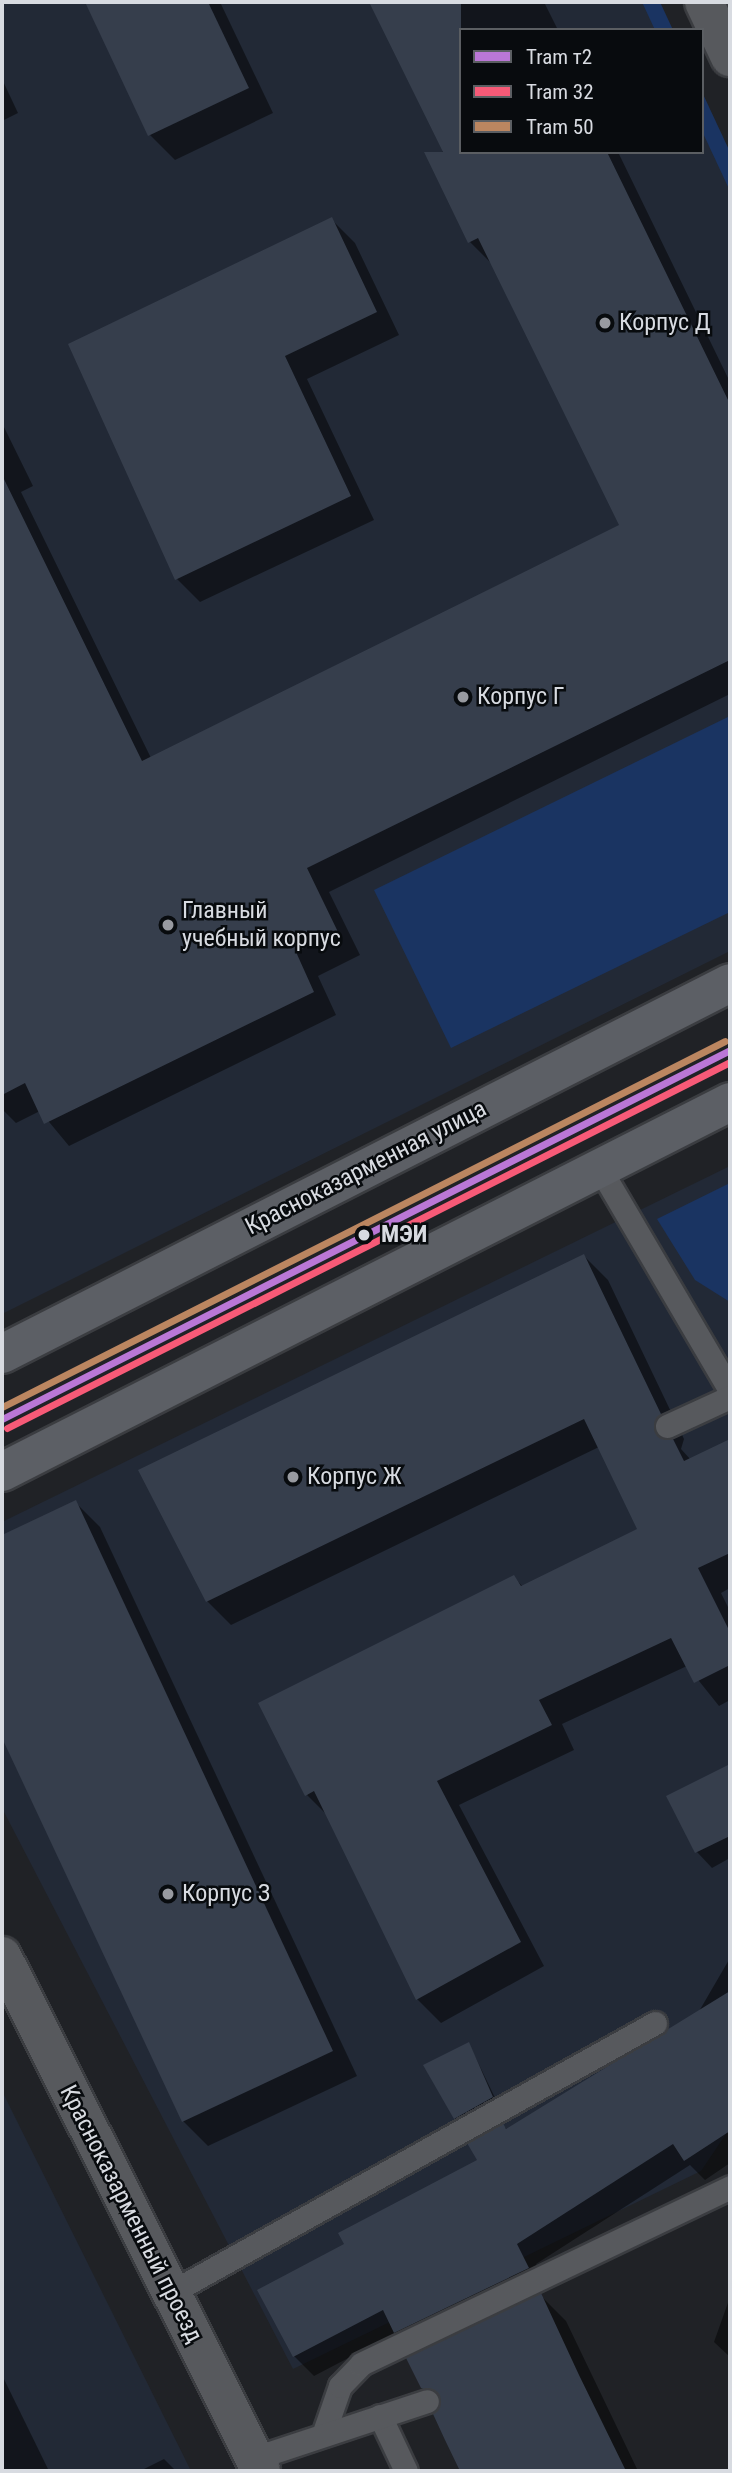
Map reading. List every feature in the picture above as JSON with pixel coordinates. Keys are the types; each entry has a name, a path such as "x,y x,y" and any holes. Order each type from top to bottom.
{"main road":[{"name":"Красноказарменная улица","path":"2,1354 730,983"},
{"path":"2,1472 730,1102"}],"street":[{"path":"704,2 730,57"},
{"name":"Красноказарменный проезд","path":"2,1956 258,2465"}],"lane":[{"path":"599,1167 730,1390"},
{"path":"667,1426 730,1397"},
{"path":"170,2293 655,2023"},
{"path":"323,2435 340,2386 361,2364 730,2187"},
{"path":"258,2465 323,2435 426,2401"},
{"path":"380,2416 406,2471"}],"shaded area":[{"path":"2,2 654,2 666,28 459,28 459,154 704,154 704,109 730,165 730,951 2,1314"},
{"path":"642,2 660,2 672,28 654,28"},
{"path":"704,96 730,152 730,191 704,135"},
{"path":"730,716 730,912 451,1048 374,890"},
{"path":"730,1166 730,2128 701,2171 293,2369 2,1808 2,1522"},
{"path":"730,1183 730,1302 695,1280 657,1219"},
{"path":"2,2091 191,2471 2,2471"}],"building":[{"path":"85,2 208,2 249,88 148,136"},
{"path":"369,2 461,2 459,154 608,154 730,404 730,660 307,868 338,932 296,952 314,992 44,1124 25,1083 2,1095 2,475 142,761 619,525 478,238 468,243 424,152 443,152"},
{"path":"332,217 377,312 285,356 351,496 175,580 68,344"},
{"path":"584,1254 661,1414 655,1432 673,1439 684,1461 730,1439 730,1553 698,1568 730,1632 730,1665 694,1683 671,1638 539,1700 552,1725 437,1781 521,1942 416,2000 314,1791 305,1796 258,1703 514,1575 521,1586 637,1529 584,1419 206,1602 138,1470"},
{"name":"Корпус З","path":"76,1500 333,2051 182,2122 2,1738 2,1535"},
{"path":"730,1764 730,1836 695,1853 666,1796"},
{"path":"730,1991 730,2131 684,2161 673,2144 517,2244 529,2268 394,2333 383,2310 293,2357 257,2290 344,2244 338,2233 477,2160 467,2143 503,2123 506,2129"},
{"path":"469,2042 493,2097 454,2119 423,2065"},
{"path":"541,2293 626,2471 460,2471 445,2440 433,2414 440,2396 421,2388 406,2358"}],"tram line":[{"name":"50","path":"2,1407 725,1041"},
{"name":"т2","path":"2,1419 730,1050"},
{"name":"32","path":"7,1428 730,1062"}],"place":[{"name":"Корпус Д","path":"605,323"},
{"name":"Корпус Г","path":"463,697"},
{"name":"Главный учебный корпус","path":"168,925"},
{"name":"МЭИ","path":"364,1235"},
{"name":"Корпус Ж","path":"293,1477"},
{"name":"Корпус З","path":"168,1894"}]}
